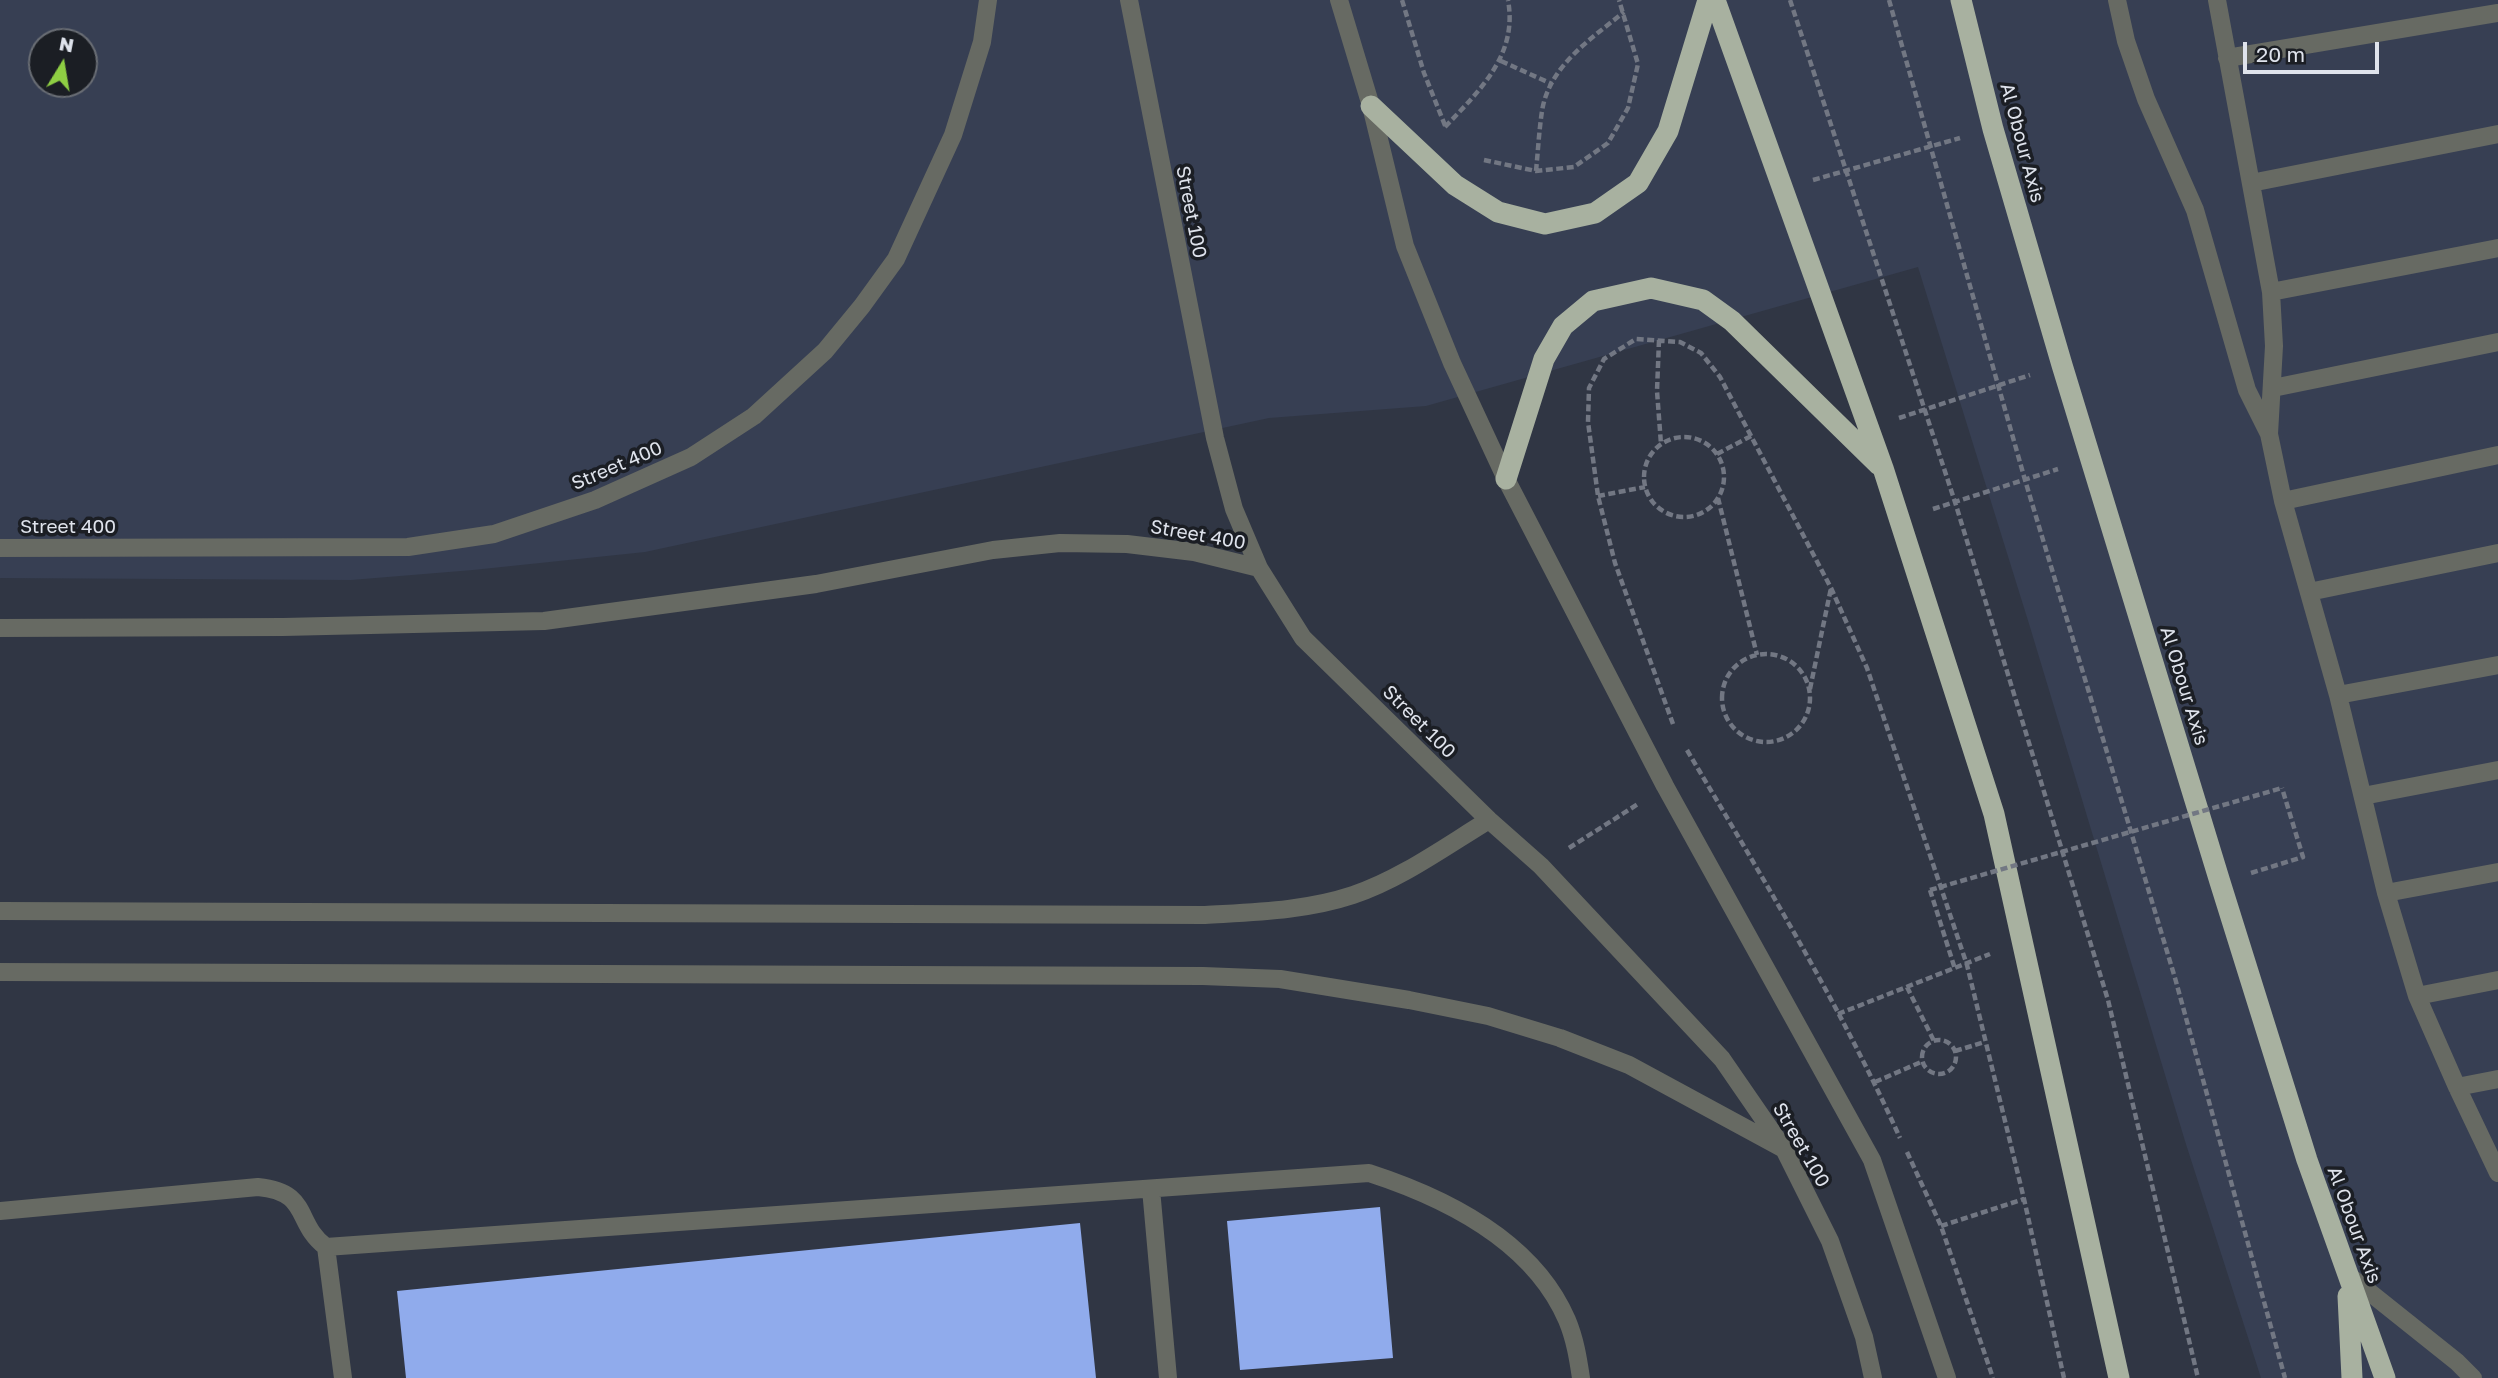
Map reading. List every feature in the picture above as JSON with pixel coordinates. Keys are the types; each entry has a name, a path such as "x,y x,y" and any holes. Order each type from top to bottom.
{"highway":[{"path":"1371,106 1455,184 1498,212 1545,224 1595,212 1638,183 1668,131 1708,0"},
{"path":"1715,0 1883,468 1994,814 2119,1378"},
{"name":"Al Obour Axis","path":"1961,0 1993,129 2062,365 2220,882 2306,1160 2385,1378"},
{"path":"1506,479 1544,359 1563,326 1593,301 1651,288 1703,300 1732,321 1883,468"},
{"path":"2348,1275 2352,1378"}],"street":[{"name":"Street 400","path":"0,548 408,547 494,534 595,500 691,457 754,416 825,351 896,259 953,135 982,42 988,0"},
{"name":"Street 100","path":"1129,0 1215,438 1234,509 1259,568 1303,638 1489,820 1541,866 1722,1059 1784,1149 1830,1241 1864,1337 1873,1378"},
{"path":"1339,0 1371,106 1405,246 1452,363 1506,479 1665,786 1872,1160 1947,1378"},
{"path":"2117,0 2126,41 2146,99 2195,210 2247,390 2269,434 2283,500 2338,695 2386,893 2417,996 2498,1173"},
{"path":"2217,0 2270,292 2274,346 2269,434"},
{"path":"2227,58 2498,13"},
{"path":"2251,183 2498,134"},
{"path":"2270,292 2498,248"},
{"path":"2273,388 2498,342"},
{"path":"2283,500 2498,455"},
{"name":"Street 400","path":"0,628 283,627 544,621 816,584 993,550 1059,543 1140,545 1194,552 1259,568"},
{"path":"2309,592 2498,554"},
{"path":"2338,695 2498,665"},
{"path":"2363,796 2498,770"},
{"path":"0,911 1205,915 1295,909 1354,895 1398,874 1489,820"},
{"path":"2386,893 2498,872"},
{"path":"0,972 1190,976 1280,979 1475,1014 1560,1038 1629,1065 1784,1149"},
{"path":"2417,996 2498,980"},
{"path":"2457,1087 2498,1079"},
{"path":"0,1211 258,1187 286,1194 298,1203 311,1231 326,1247 1369,1173 1436,1198 1474,1220 1509,1246 1540,1275 1568,1321 1581,1378"},
{"path":"1151,1189 1168,1378"},
{"path":"326,1247 344,1378"},
{"path":"2348,1275 2457,1362 2473,1378"}],"path":[{"path":"1402,0 1424,74 1445,127 1453,135"},
{"path":"1445,127 1486,85 1501,61 1508,37 1508,0"},
{"path":"1475,158 1536,171 1574,167 1608,143 1629,108 1638,64 1619,0"},
{"path":"1790,0 1955,502 2108,999 2198,1378"},
{"path":"1889,0 2025,480 2175,978 2285,1378"},
{"path":"1536,171 1542,109 1552,84 1570,57 1624,12"},
{"path":"1501,61 1552,84"},
{"path":"1782,188 1993,129"},
{"path":"1674,729 1615,563 1598,496 1588,422 1589,388 1604,359 1636,339 1680,342 1701,353 1720,377 1831,588 1867,668 1967,965 2064,1378"},
{"path":"1659,340 1657,391 1661,443"},
{"path":"1868,428 2062,365"},
{"path":"1717,454 1751,436"},
{"path":"1676,438 1691,438 1705,444 1717,454 1723,469 1723,484 1718,498 1709,508 1697,515 1684,517 1659,509 1650,500 1645,487 1644,471 1650,455 1661,443 1676,438"},
{"path":"1899,520 2091,459"},
{"path":"1598,496 1645,487"},
{"path":"1718,498 1757,655"},
{"path":"1810,690 1803,674 1791,662 1774,654 1757,655 1741,662 1729,674 1722,690 1722,707 1729,723 1742,736 1758,743 1775,742 1791,735 1804,723 1810,707 1810,690 1831,588"},
{"path":"1681,741 1773,896 1875,1082 1941,1226 1993,1378"},
{"path":"1541,866 1665,786"},
{"path":"1955,969 1930,890 2282,788 2303,857 2220,882"},
{"path":"1838,1014 1967,965"},
{"path":"1907,987 1934,1041"},
{"path":"1942,1040 1950,1044 1955,1051 1955,1062 1950,1072 1939,1075 1928,1071 1921,1062 1926,1045 1934,1041 1942,1040"},
{"path":"1955,1051 1985,1042"},
{"path":"1875,1082 1921,1062"},
{"path":"1941,1226 2024,1199"}],"shaded area":[{"path":"0,0 2498,0 2498,1378 2261,1378 2185,1141 1918,267 1426,406 1269,418 645,552 351,580 0,578"}],"building":[{"path":"1380,1207 1393,1358 1240,1370 1227,1221"},
{"path":"1080,1223 1096,1378 406,1378 397,1291"}]}
